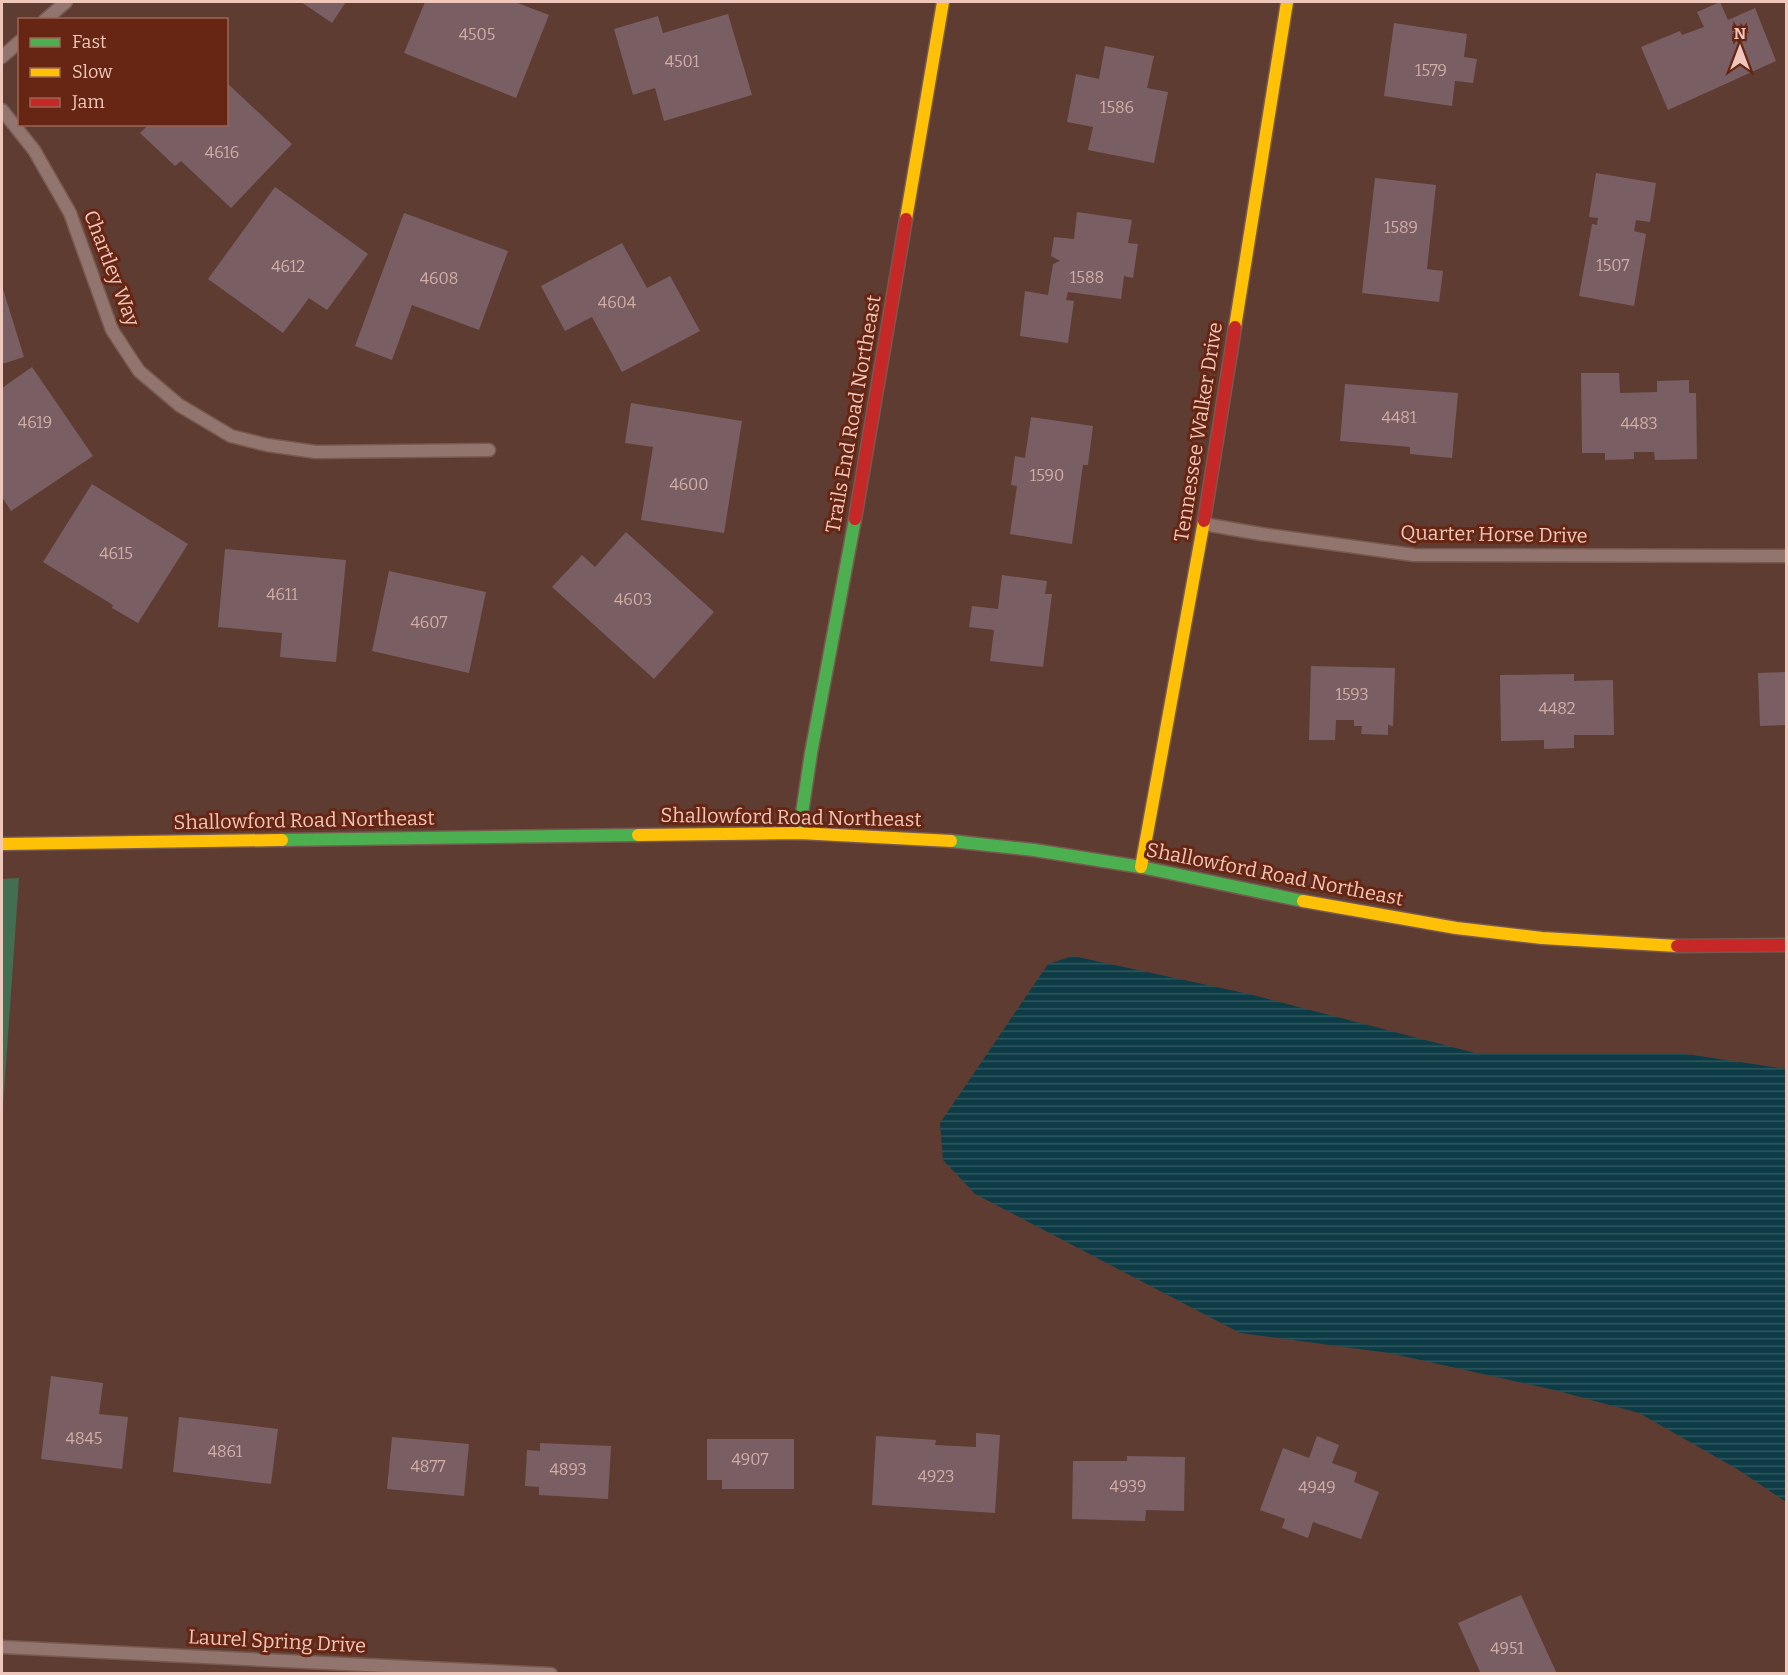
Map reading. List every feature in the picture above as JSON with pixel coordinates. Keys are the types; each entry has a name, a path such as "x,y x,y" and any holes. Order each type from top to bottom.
{"main road":[{"name":"Trails End Road Northeast","path":"799,833 811,753 840,605 943,2"},
{"name":"Tennessee Walker Drive","path":"1141,867 1204,524 1287,2"},
{"name":"Shallowford Road Northeast","path":"2,844 799,833 930,839 1034,850 1141,867 1341,909 1456,928 1521,936 1663,946 1786,945"}],"street":[{"path":"47,18 66,2"},
{"path":"2,57 18,43"},
{"name":"Chartley Way","path":"2,110 34,150 70,213 112,330 139,371 179,405 231,436 316,453 489,450"},
{"name":"Quarter Horse Drive","path":"1204,524 1414,555 1786,556"},
{"name":"Laurel Spring Drive","path":"2,1647 552,1674"}],"green space":[{"path":"19,878 2,1121 2,879"}],"water":[{"path":"1073,956 1249,994 1479,1054 1686,1054 1786,1069 1786,1502 1737,1469 1639,1413 1558,1391 1389,1353 1240,1333 975,1194 943,1160 940,1123 1048,964"}],"building":[{"path":"301,2 346,2 332,23"},
{"path":"425,2 515,2 549,15 516,98 404,53"},
{"path":"1720,2 1728,20 1755,8 1776,61 1668,110 1641,47 1680,31 1682,35 1704,27 1697,12"},
{"path":"728,14 752,95 664,121 655,88 633,95 614,29 658,16 663,33"},
{"path":"1394,23 1467,34 1464,57 1477,59 1473,83 1455,81 1452,106 1384,96"},
{"path":"1105,46 1154,56 1147,88 1168,92 1154,163 1088,150 1093,127 1067,122 1076,74 1099,79"},
{"path":"228,84 292,144 231,208 181,161 175,166 140,133 147,126 228,126"},
{"path":"1596,173 1656,183 1650,222 1636,220 1634,231 1646,234 1634,306 1579,296 1592,224 1597,225 1598,218 1589,217"},
{"path":"1375,178 1436,185 1427,269 1443,271 1439,302 1362,293"},
{"path":"275,187 368,254 327,310 309,298 283,333 208,279"},
{"path":"1077,212 1132,220 1128,243 1138,244 1133,278 1124,276 1121,299 1068,292 1066,300 1074,301 1068,343 1020,336 1025,291 1048,295 1053,264 1060,261 1051,256 1054,237 1074,239"},
{"path":"404,213 508,251 479,330 412,305 392,360 355,346"},
{"path":"622,243 647,288 670,276 700,331 622,372 592,317 565,331 541,286"},
{"path":"2,286 24,357 2,364"},
{"path":"32,367 93,456 11,511 2,497 2,388"},
{"path":"1581,373 1619,373 1620,393 1657,392 1657,381 1689,380 1689,393 1696,393 1697,459 1655,460 1654,452 1634,452 1634,459 1605,460 1605,453 1582,453"},
{"path":"1345,384 1458,393 1452,458 1410,454 1410,447 1340,441"},
{"path":"631,403 742,421 724,533 641,520 653,447 625,443"},
{"path":"1031,417 1093,426 1088,465 1083,465 1072,544 1010,534 1017,486 1011,485 1015,456 1025,458"},
{"path":"92,484 188,544 138,623 43,562"},
{"path":"626,532 714,612 654,679 552,587 582,555 595,567"},
{"path":"225,549 346,560 336,662 280,657 282,633 218,627"},
{"path":"389,571 486,592 469,673 372,651"},
{"path":"1002,575 1047,581 1045,594 1052,594 1043,667 990,661 994,630 969,627 972,606 998,609"},
{"path":"1311,666 1395,668 1393,726 1388,725 1388,735 1361,734 1362,726 1354,726 1354,720 1336,720 1335,740 1309,740"},
{"path":"1786,672 1786,725 1760,726 1758,673"},
{"path":"1574,674 1574,681 1613,680 1614,735 1574,735 1574,748 1544,749 1544,740 1501,741 1500,675"},
{"path":"51,1376 103,1383 99,1414 128,1417 122,1469 41,1459"},
{"path":"179,1417 278,1429 271,1484 173,1472"},
{"path":"976,1433 1000,1435 995,1513 872,1505 876,1436 936,1440 935,1445 976,1447"},
{"path":"1317,1436 1339,1445 1332,1463 1357,1472 1354,1482 1379,1492 1361,1539 1313,1522 1308,1538 1282,1528 1285,1519 1260,1510 1283,1448 1309,1458"},
{"path":"392,1437 469,1444 464,1496 387,1489"},
{"path":"707,1439 794,1439 794,1489 722,1489 722,1480 707,1480"},
{"path":"540,1443 611,1446 608,1499 539,1495 539,1487 525,1486 527,1450 540,1451"},
{"path":"1127,1456 1185,1457 1184,1511 1146,1510 1145,1521 1072,1519 1073,1461 1127,1461"},
{"path":"1521,1595 1557,1674 1481,1674 1458,1623"}],"traffic: fast":[{"path":"799,833 811,753 855,519"},
{"path":"282,840 638,835"},
{"path":"951,841 1034,850 1141,867 1303,901"}],"traffic: slow":[{"path":"906,219 943,2"},
{"path":"1235,327 1287,2"},
{"path":"1141,867 1204,521"},
{"path":"638,835 799,833 951,841"},
{"path":"2,844 282,840"},
{"path":"1303,901 1456,928 1542,938 1677,946"}],"traffic: jam":[{"path":"855,519 906,219"},
{"path":"1204,521 1235,327"},
{"path":"1677,946 1786,945"}]}
